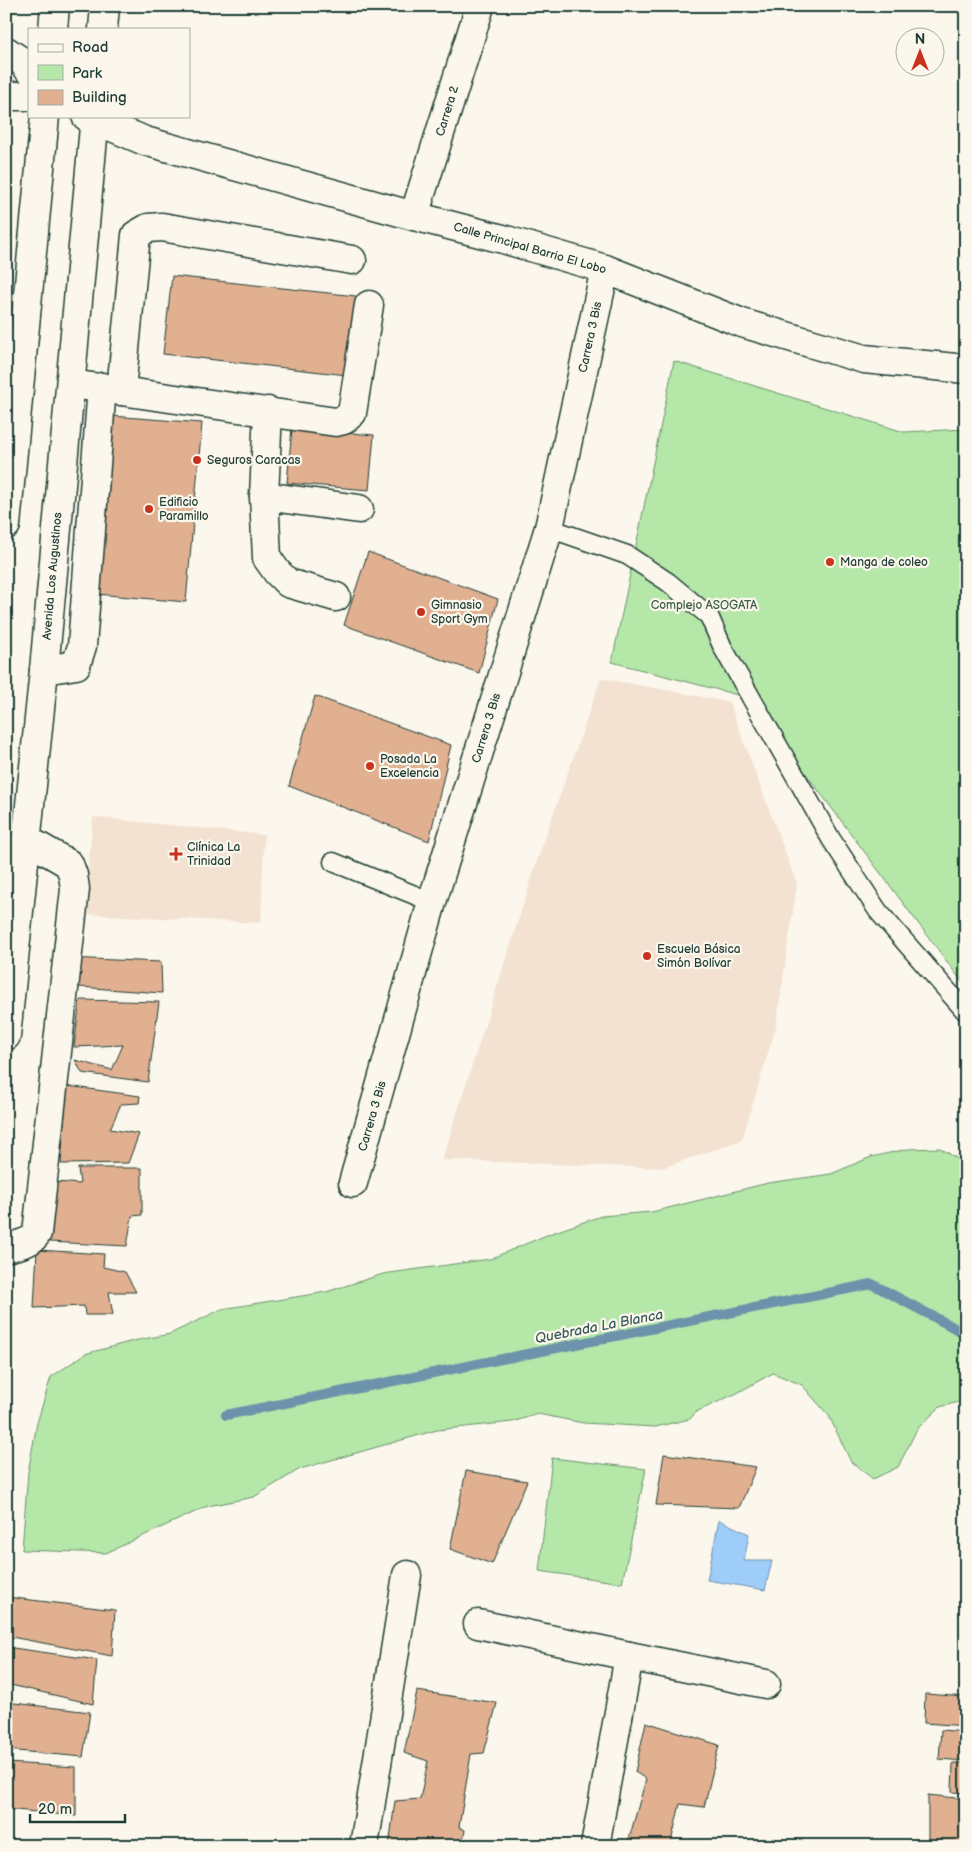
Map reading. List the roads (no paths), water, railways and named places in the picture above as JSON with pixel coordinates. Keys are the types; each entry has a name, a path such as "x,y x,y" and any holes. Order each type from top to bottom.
{"street":[{"path":"53,28 55,6"},
{"path":"103,28 105,6"},
{"name":"Carrera 2","path":"414,216 480,6"},
{"path":"6,51 24,63 28,69"},
{"path":"6,96 28,96"},
{"path":"6,525 45,118"},
{"name":"Calle Principal Barrio El Lobo","path":"92,118 145,141 503,239 605,269 742,323 864,359 966,369"},
{"name":"Avenida Los Augustinos","path":"6,1036 44,670 71,384 92,118"},
{"path":"44,670 76,665 82,646 112,389 136,235 148,228 162,227 352,260"},
{"name":"Carrera 3 Bis","path":"353,1183 432,902 549,528 605,269"},
{"path":"71,384 336,422 344,420 352,413 369,305"},
{"path":"268,412 264,496 267,558 288,583 336,597"},
{"path":"264,496 359,509"},
{"path":"6,1248 30,1241 37,1233 75,889 69,864 26,839"},
{"path":"364,1846 407,1574"},
{"path":"478,1624 766,1684"},
{"path":"596,1846 629,1656"}],"lane":[{"path":"549,528 627,555 668,582 708,616 723,648 831,839 867,895 966,1012"},
{"path":"333,862 432,902"}],"water":[{"path":"719,1520 749,1534 744,1561 772,1561 765,1590 707,1580"}],"waterway":[{"name":"Quebrada La Blanca","path":"226,1415 872,1284 966,1334"}],"place":[{"name":"Seguros Caracas","path":"197,460"},
{"name":"Edificio Paramillo","path":"149,509"},
{"name":"Manga de coleo","path":"830,562"},
{"name":"Gimnasio Sport Gym","path":"421,612"},
{"name":"Posada La Excelencia","path":"370,766"},
{"name":"Clínica La Trinidad","path":"176,854"},
{"name":"Escuela Básica Simón Bolívar","path":"647,956"}],"park label":[{"name":"Complejo ASOGATA","path":"704,605"}]}
